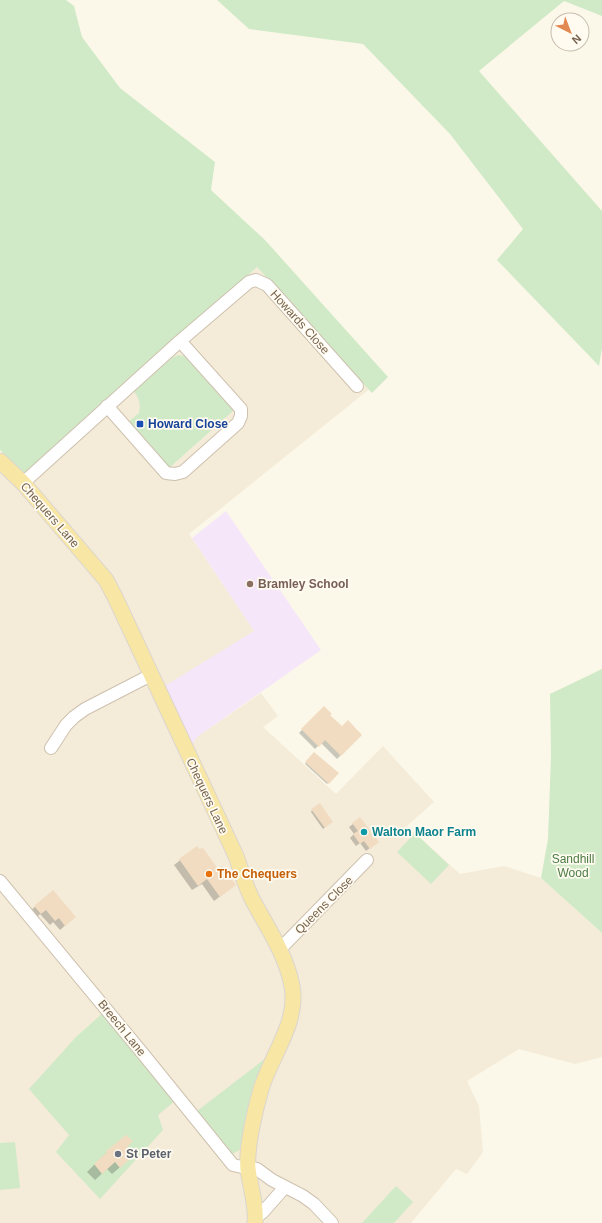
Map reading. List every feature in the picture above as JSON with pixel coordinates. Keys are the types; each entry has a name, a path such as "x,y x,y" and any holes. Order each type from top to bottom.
{"main road":[{"name":"Chequers Lane","path":"0,461 23,484 106,580 236,856 251,897 280,949 291,980 294,1004 290,1020 261,1088 249,1146 248,1168 255,1220"}],"street":[{"name":"Howards Close","path":"23,484 107,406 249,282 256,280 267,285 358,386"},
{"path":"107,406 166,473 175,474 183,472 238,423 241,416 241,409 180,341"},
{"path":"51,748 66,725 74,717 85,709 151,675"},
{"name":"Queens Close","path":"280,949 367,860"},
{"name":"Breech Lane","path":"0,881 140,1049 233,1165 257,1169 285,1187 303,1196 314,1204 332,1223"},
{"path":"255,1220 285,1187"}],"shaded area":[{"path":"257,267 372,387 189,534 254,631 197,737 261,693 278,716 263,727 336,794 383,746 434,802 407,826 460,874 504,866 541,878 602,933 602,1057 575,1064 519,1049 467,1081 479,1106 483,1152 467,1174 456,1169 411,1223 0,1223 0,466 32,470"},
{"name":"Bramley School","path":"226,511 321,650 197,737 189,750 160,689 254,631 192,538"}],"green space":[{"path":"0,0 66,0 74,6 82,37 120,88 215,162 211,190 265,240 388,377 372,393 257,267 25,475 0,450"},
{"path":"217,0 602,0 602,16 564,1 479,71 602,211 602,348 599,366 497,260 523,229 450,134 363,44 249,29"},
{"path":"179,355 188,357 234,410 169,468 127,423 139,413 139,401 133,390 173,357"},
{"name":"Sandhill Wood","path":"602,669 602,933 541,878 548,839 551,756 550,694"},
{"path":"415,833 449,865 431,884 397,852"},
{"path":"104,1012 176,1100 158,1115 163,1130 100,1199 56,1152 69,1135 29,1089 76,1037"},
{"path":"266,1058 249,1104 240,1150 232,1154 197,1111"},
{"path":"15,1142 20,1188 0,1190 0,1143"},
{"path":"396,1186 413,1202 394,1223 362,1223"}],"building":[{"path":"324,706 332,714 330,715 342,726 348,720 362,735 341,756 325,740 319,747 301,729"},
{"path":"314,752 339,773 329,784 305,762"},
{"path":"320,803 333,822 325,828 311,809"},
{"name":"Walton Maor Farm","path":"360,817 379,842 370,849 364,841 360,844 353,834 358,831 352,823"},
{"name":"The Chequers","path":"197,846 199,849 203,848 218,869 222,866 236,885 220,897 207,879 198,886 179,859"},
{"path":"53,890 76,917 65,926 59,918 55,921 46,910 41,914 34,906"},
{"name":"St Peter","path":"126,1135 133,1141 127,1149 133,1156 120,1168 115,1162 102,1174 94,1164 107,1152 106,1151"}],"place":[{"name":"Howard Close","path":"140,424"},
{"name":"Bramley School","path":"250,584"},
{"name":"Walton Maor Farm","path":"364,832"},
{"name":"The Chequers","path":"209,874"},
{"name":"St Peter","path":"118,1154"}]}
